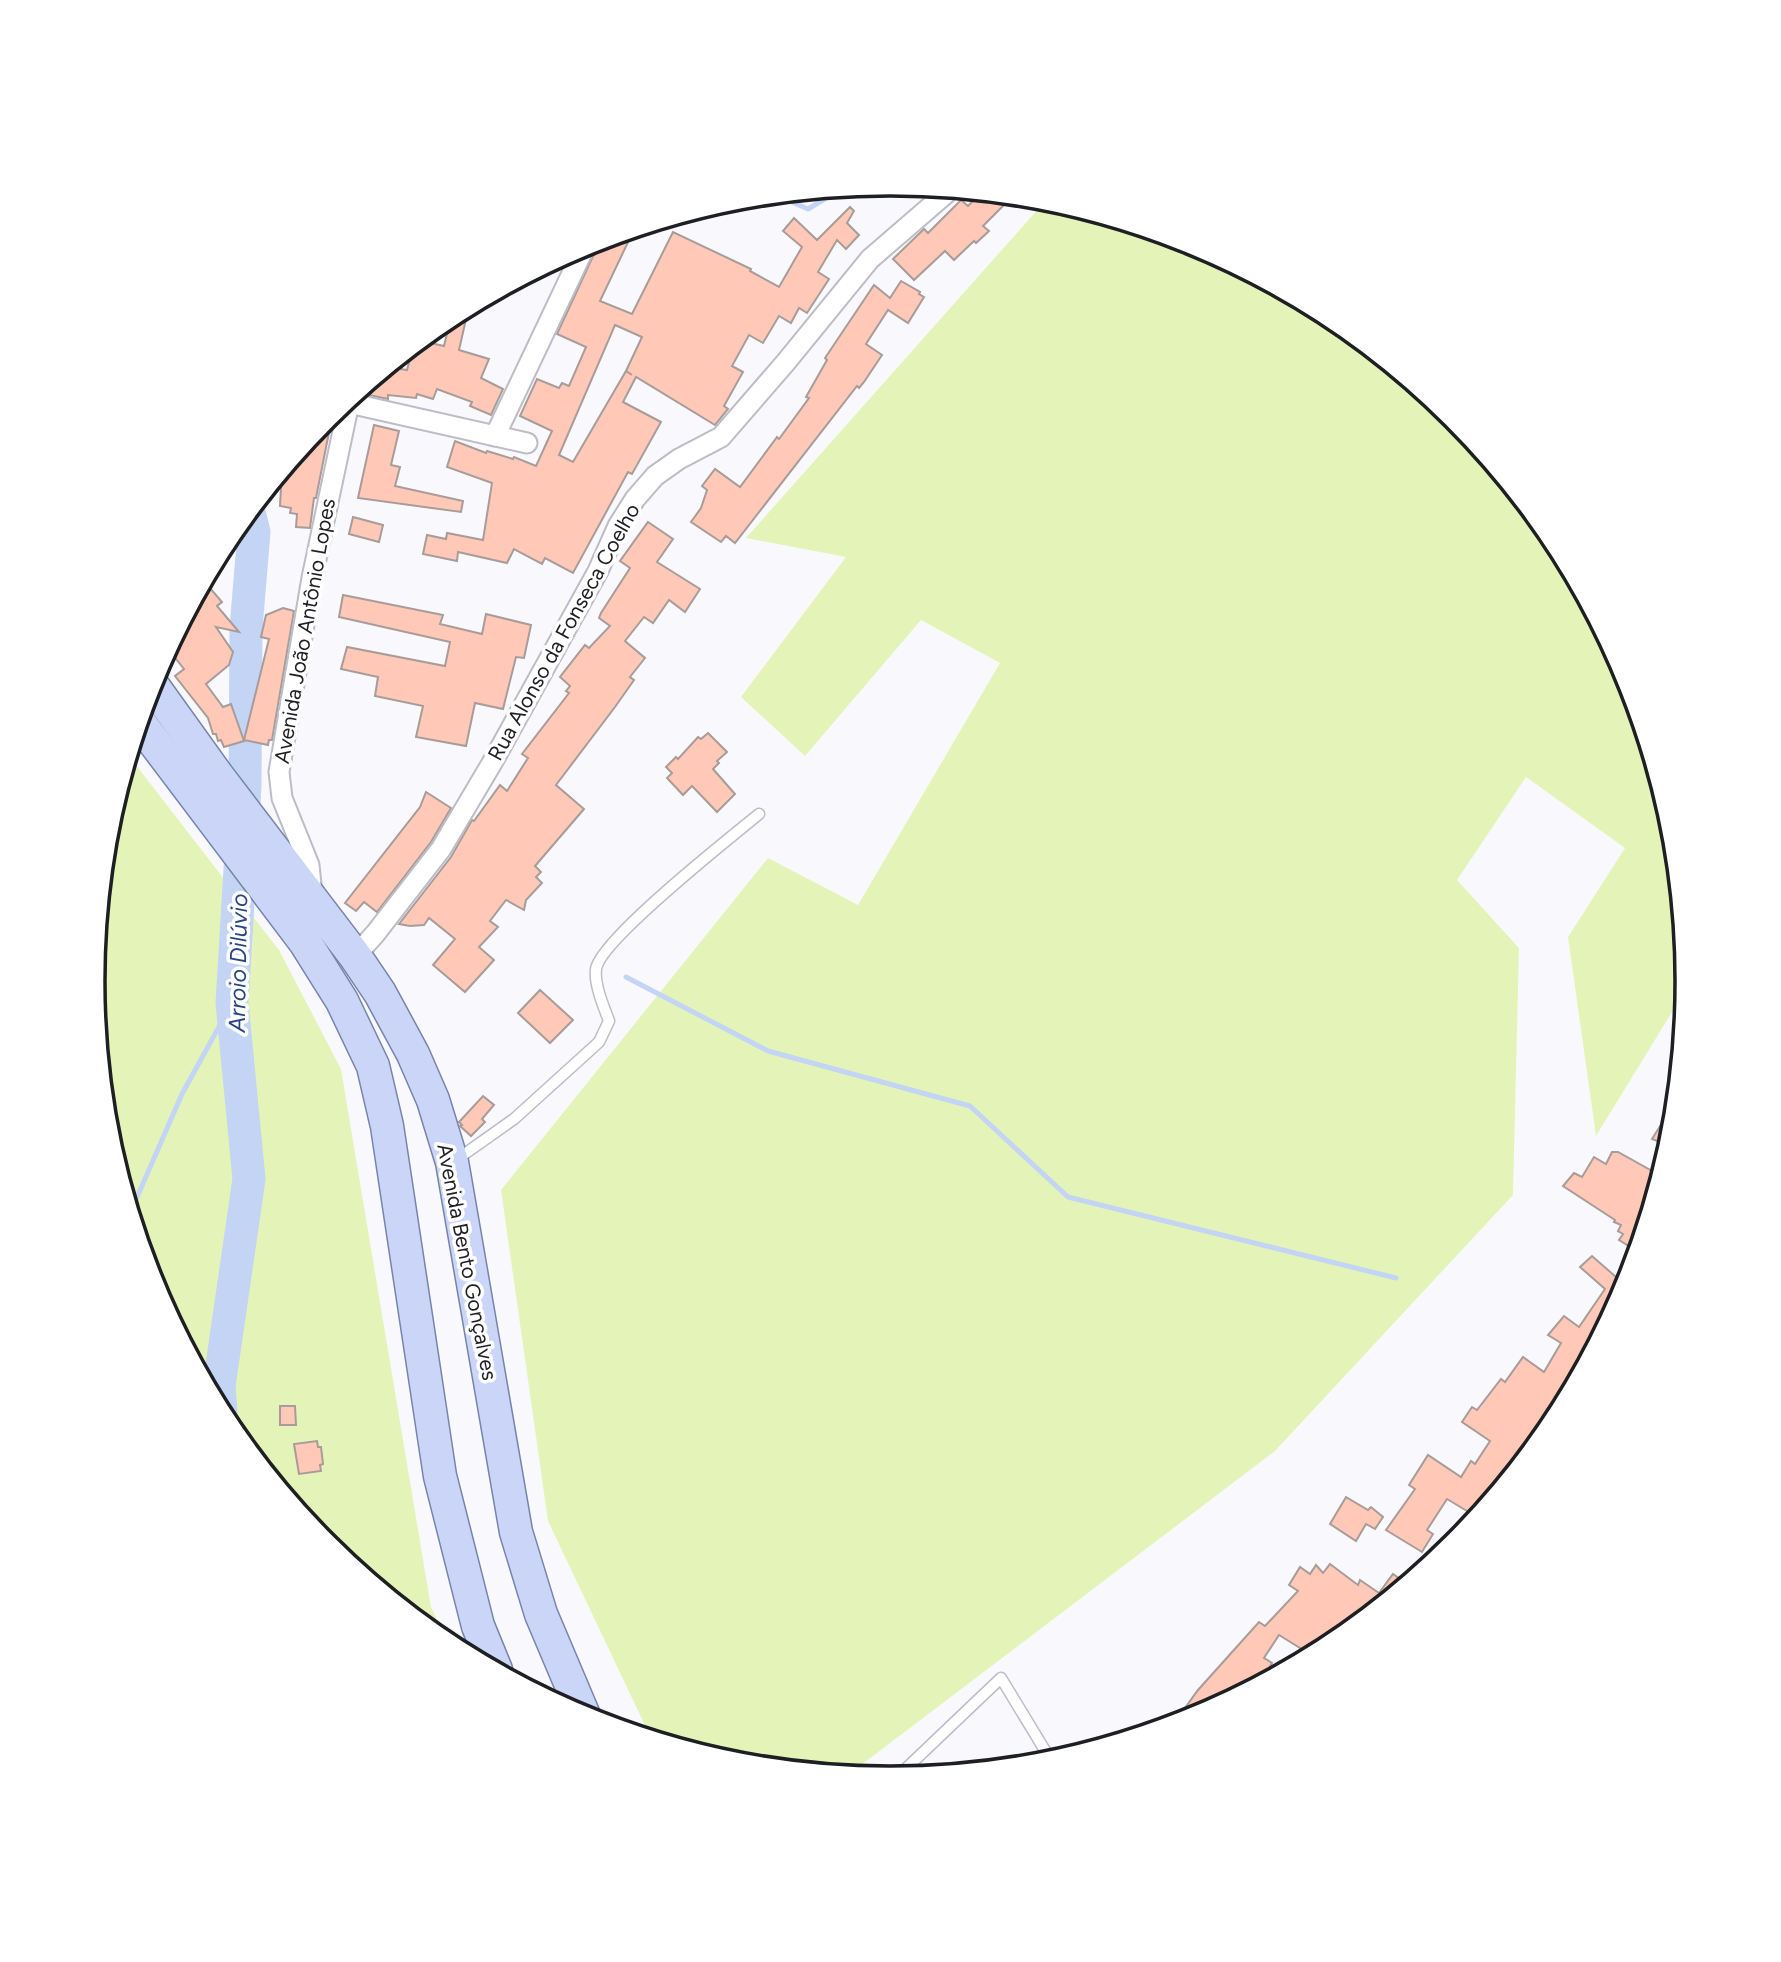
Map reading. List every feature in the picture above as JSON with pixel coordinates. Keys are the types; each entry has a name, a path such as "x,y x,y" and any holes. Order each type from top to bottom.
{"main road":[{"name":"Avenida Bento Gonçalves","path":"160,695 380,993 413,1054 433,1100 452,1162 516,1532 541,1614 578,1701"},
{"path":"146,731 305,942 342,1001 373,1066 387,1126 440,1476 478,1626 490,1656"}],"street":[{"name":"Rua Alonso da Fonseca Coelho","path":"355,956 441,849 492,763 635,499 663,470 721,437 870,259 942,197"},
{"path":"495,436 578,261"},
{"path":"360,403 527,443"},
{"name":"Avenida João Antônio Lopes","path":"313,902 309,865 282,798 279,772 312,578 346,416"}],"lane":[{"path":"452,1162 514,1119 599,1042 609,1021 596,970 603,953 665,891 759,814"},
{"path":"909,1766 1001,1678 1045,1751"}],"green space":[{"path":"1037,210 1094,222 1191,255 1283,301 1369,358 1446,426 1514,503 1571,588 1616,680 1649,778 1661,828 1674,930 1675,1007 1596,1136 1568,937 1625,848 1526,777 1457,880 1519,948 1513,1195 1275,1451 861,1765 788,1760 737,1751 646,1727 548,1521 501,1190 768,858 858,905 1000,663 921,620 805,756 741,697 846,557 746,538"},
{"path":"136,765 279,950 341,1069 431,1607 438,1623 373,1572 335,1536 267,1459 210,1374 165,1282 147,1233 120,1134 112,1084 105,981 112,878 120,828"}],"building":[{"path":"961,200 968,206 974,200 1005,204 983,226 989,231 976,243 974,241 954,260 945,251 914,280 893,259 924,229 928,233"},
{"path":"850,207 854,211 847,223 859,235 846,249 837,240 818,272 829,279 807,313 799,308 791,323 779,316 763,343 749,335 732,366 743,372 724,406 728,409 715,425 636,377 623,402 661,422 632,474 628,472 573,573 545,558 542,564 514,549 507,563 458,552 457,561 423,554 427,535 446,539 447,533 483,540 492,483 447,467 455,441 486,453 487,451 513,459 514,457 536,466 552,431 520,416 537,379 559,388 562,383 569,386 586,347 557,334 594,253 629,240 600,301 632,314 673,232 751,269 750,271 779,287 802,247 783,231 794,218 817,240","holes":["615,325 642,337 626,371 573,462 559,455"]},
{"path":"901,281 924,297 908,323 888,310 866,344 882,355 864,382 859,388 857,386 735,543 726,536 721,542 691,522 701,508 707,490 702,486 715,469 740,487 777,437 779,439 809,398 806,397 827,360 825,358 874,285 890,298"},
{"path":"466,321 459,350 489,359 481,378 503,389 491,415 470,406 472,402 437,389 433,399 417,394 416,398 388,395 388,399 368,395 399,369 407,370 409,360 432,343 444,346 447,333"},
{"path":"374,425 399,431 391,465 400,467 395,486 463,501 461,512 358,498"},
{"path":"329,432 310,528 296,527 297,514 290,513 291,508 280,506 281,486"},
{"path":"353,517 383,525 379,542 349,534"},
{"path":"648,522 673,539 657,562 700,589 685,612 669,600 653,623 644,617 625,641 645,658 630,677 634,680 556,785 584,809 535,866 541,872 536,877 542,883 526,900 524,910 506,900 490,921 498,927 479,947 494,960 465,992 433,965 455,939 429,918 424,925 399,924 451,857 472,820 474,821 500,785 507,791 528,758 522,754 569,693 566,691 570,686 560,677 585,645 589,648 610,626 599,618 630,568 620,561"},
{"path":"210,588 222,602 217,606 239,632 216,627 233,652 229,665 206,684 223,707 231,704 244,741 224,747 221,740 218,741 208,718 175,676 184,669 175,658"},
{"path":"343,595 443,615 440,624 482,634 486,614 531,625 524,658 516,657 503,709 475,703 466,746 416,737 423,706 375,696 378,677 341,669 347,647 445,666 450,642 339,617"},
{"path":"283,608 294,611 272,740 269,740 268,745 244,740 269,639 261,637 266,615"},
{"path":"708,733 727,752 713,769 735,794 717,812 692,786 683,795 667,778 672,773 666,767 676,757 678,759 698,737 701,739"},
{"path":"426,792 451,808 431,842 377,912 364,902 356,911 345,903 420,807"},
{"path":"540,990 573,1020 550,1043 518,1013"},
{"path":"483,1096 494,1105 482,1119 485,1122 471,1136 459,1122"},
{"path":"1662,1123 1663,1123 1659,1142 1652,1139"},
{"path":"1612,1152 1618,1152 1652,1171 1629,1246 1619,1240 1623,1234 1618,1231 1621,1225 1563,1186 1574,1173 1582,1177 1594,1157 1606,1164"},
{"path":"1592,1256 1616,1277 1620,1272 1571,1374 1514,1459 1481,1499 1469,1512 1447,1499 1427,1530 1433,1534 1422,1552 1386,1530 1415,1489 1409,1485 1428,1455 1461,1477 1471,1461 1475,1464 1490,1441 1462,1422 1472,1407 1477,1410 1501,1379 1505,1382 1523,1357 1544,1372 1561,1343 1548,1335 1564,1316 1579,1327 1605,1289 1580,1267"},
{"path":"280,1406 295,1406 296,1425 280,1425"},
{"path":"317,1441 318,1447 321,1447 321,1471 299,1474 294,1444"},
{"path":"1346,1497 1368,1510 1371,1507 1383,1517 1375,1529 1366,1524 1356,1541 1330,1524"},
{"path":"1330,1564 1358,1585 1360,1580 1379,1593 1393,1574 1400,1579 1369,1604 1302,1649 1279,1635 1264,1658 1272,1663 1268,1669 1185,1708 1259,1622 1265,1626 1298,1591 1289,1585 1300,1567 1310,1574 1316,1565 1323,1573"}],"waterway":[{"path":"791,202 808,209 826,198"},
{"name":"Arroio Dilúvio","path":"219,1389 249,1179 232,1003 245,786 246,628 254,532 252,524"},
{"path":"626,977 768,1051 970,1106 1068,1197 1396,1278"},
{"path":"136,1199 182,1094 232,1003"}]}
